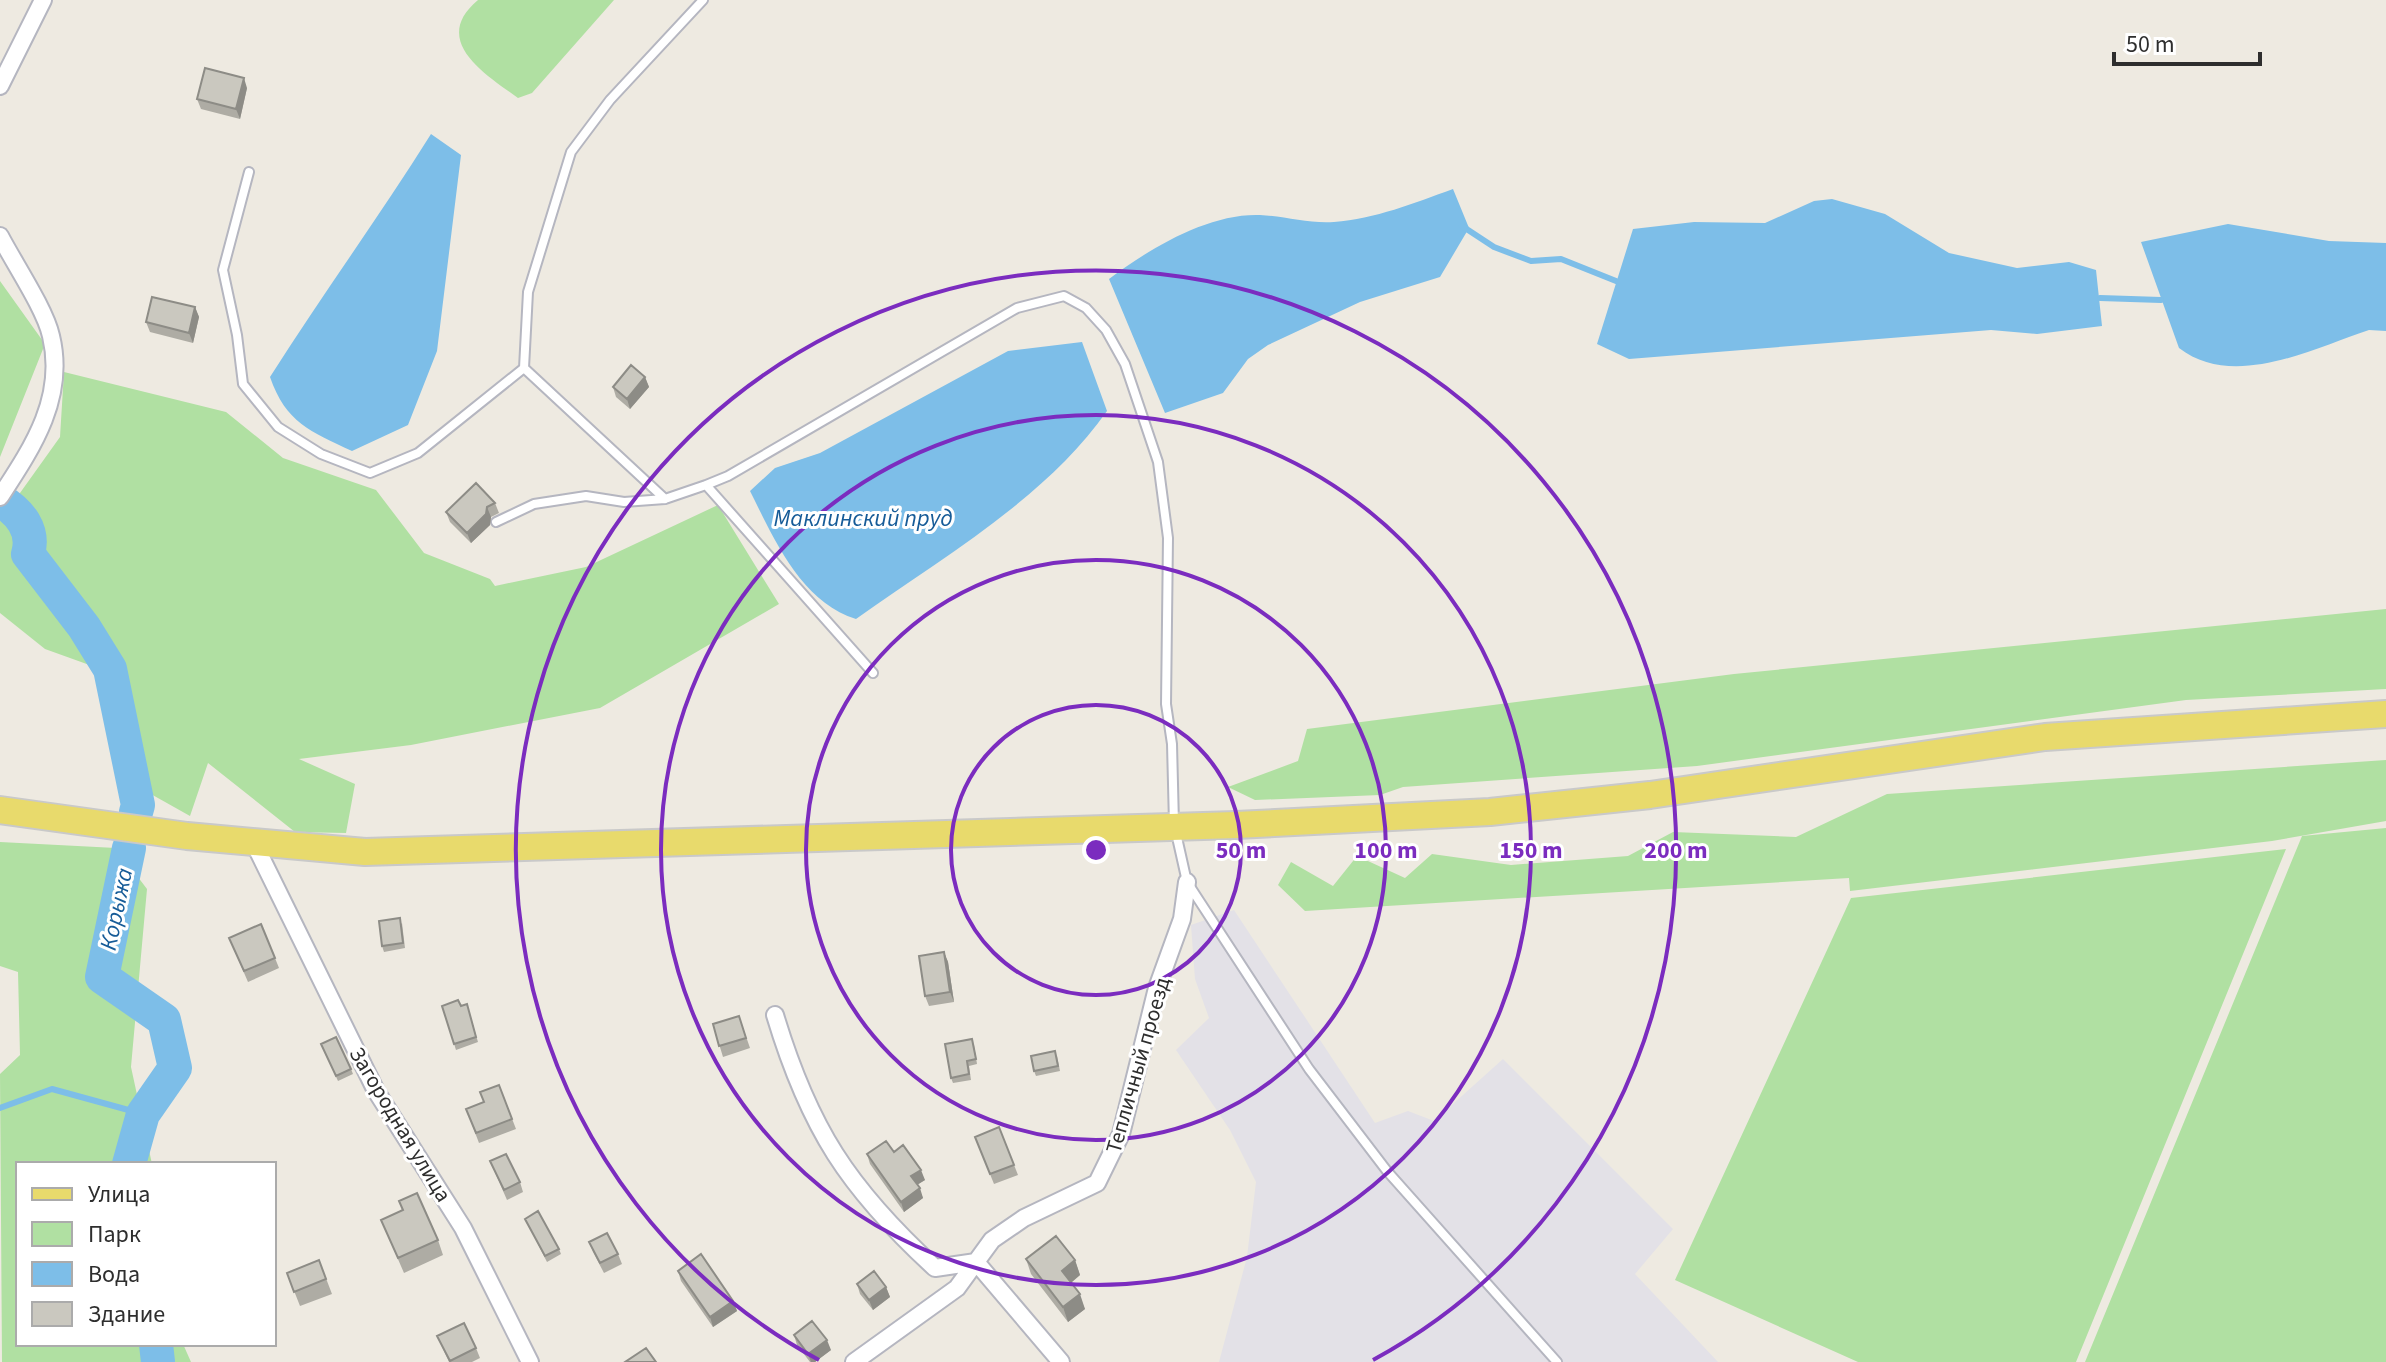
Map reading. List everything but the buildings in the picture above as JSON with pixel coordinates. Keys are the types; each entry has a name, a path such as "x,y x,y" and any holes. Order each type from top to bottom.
{"main road":[{"path":"0,810 187,836 365,852 1174,824 1236,825 1490,812 1650,795 2045,737 2386,714"}],"street":[{"path":"0,86 43,0"},
{"path":"0,236 51,335 55,389 34,445 0,497"},
{"name":"Загородная улица","path":"253,841 376,1091 463,1228 530,1362"},
{"name":"Тепличный проезд","path":"854,1362 957,1288 992,1240 1024,1218 1097,1183 1121,1134 1157,988 1182,919 1187,882"},
{"path":"775,1015 794,1078 835,1160 880,1214 935,1268 976,1262 1061,1362"}],"lane":[{"path":"249,172 223,270 237,335 243,384 278,427 321,454 370,473 418,453 524,368 528,292 571,152 610,100 703,0"},
{"path":"496,522 534,504 586,496 624,502 665,499 706,485 1017,308 1064,296 1086,308 1106,330 1125,364 1158,462 1168,538 1166,704 1172,744 1174,824 1187,882 1309,1069 1387,1171 1557,1362"},
{"path":"524,368 665,499"},
{"path":"706,485 873,673"}],"shaded area":[{"path":"1234,910 1375,1123 1408,1111 1434,1121 1503,1059 1673,1229 1635,1274 1718,1362 1219,1362 1247,1257 1256,1182 1230,1130 1176,1050 1209,1018 1195,979 1191,925"}],"green space":[{"path":"478,0 614,0 532,93 518,98 479,68 461,43 459,29 464,15"},
{"path":"0,281 45,344 0,457"},
{"path":"64,372 226,412 283,458 376,490 424,553 490,579 495,586 586,567 718,505 779,604 600,708 411,745 299,759 355,784 346,833 295,832 208,763 190,816 133,784 95,667 45,649 0,613 0,521 60,437"},
{"path":"2386,609 2386,689 2186,700 1697,766 1403,787 1380,795 1255,800 1228,787 1298,761 1307,729 1734,674"},
{"path":"2386,760 2386,821 2272,841 1850,891 1849,878 1305,911 1278,885 1291,862 1333,886 1357,856 1405,878 1432,854 1511,865 1628,856 1673,832 1796,837 1887,794"},
{"path":"2386,828 2386,1362 2085,1362 2302,836"},
{"path":"0,842 116,848 147,889 131,1067 152,1162 16,1162 16,1346 184,1346 191,1362 2,1362 0,1074 20,1055 18,972 0,966"},
{"path":"2286,849 2076,1362 1858,1362 1675,1280 1851,898"}],"water":[{"path":"431,134 461,155 437,351 408,425 352,451 301,424 276,393 270,377"},
{"path":"1453,189 1469,228 1440,277 1360,302 1268,345 1248,359 1223,393 1165,413 1109,279 1161,245 1220,220 1260,215 1334,222 1394,210"},
{"path":"1832,199 1885,214 1949,253 2017,268 2069,262 2096,270 2102,326 2037,334 1991,330 1629,359 1597,344 1633,229 1694,222 1765,223 1814,201"},
{"path":"2228,224 2329,241 2386,243 2386,331 2369,330 2298,355 2248,366 2223,366 2200,360 2179,348 2141,242"},
{"name":"Маклинский пруд","path":"1082,342 1107,411 1054,472 991,525 856,619 820,599 791,567 750,491 775,468 820,453 1008,351"}],"waterway":[{"path":"1462,226 1494,247 1531,261 1561,259 1616,281"},
{"path":"2100,298 2161,300"},
{"name":"Корыжа","path":"0,500 24,522 29,537 28,554 84,627 110,669 138,805 136,812"},
{"name":"Корыжа","path":"129,848 102,977 164,1020 175,1068 143,1114 130,1162"},
{"path":"0,1108 52,1089 143,1114"},
{"name":"Корыжа","path":"156,1346 158,1362"}]}
